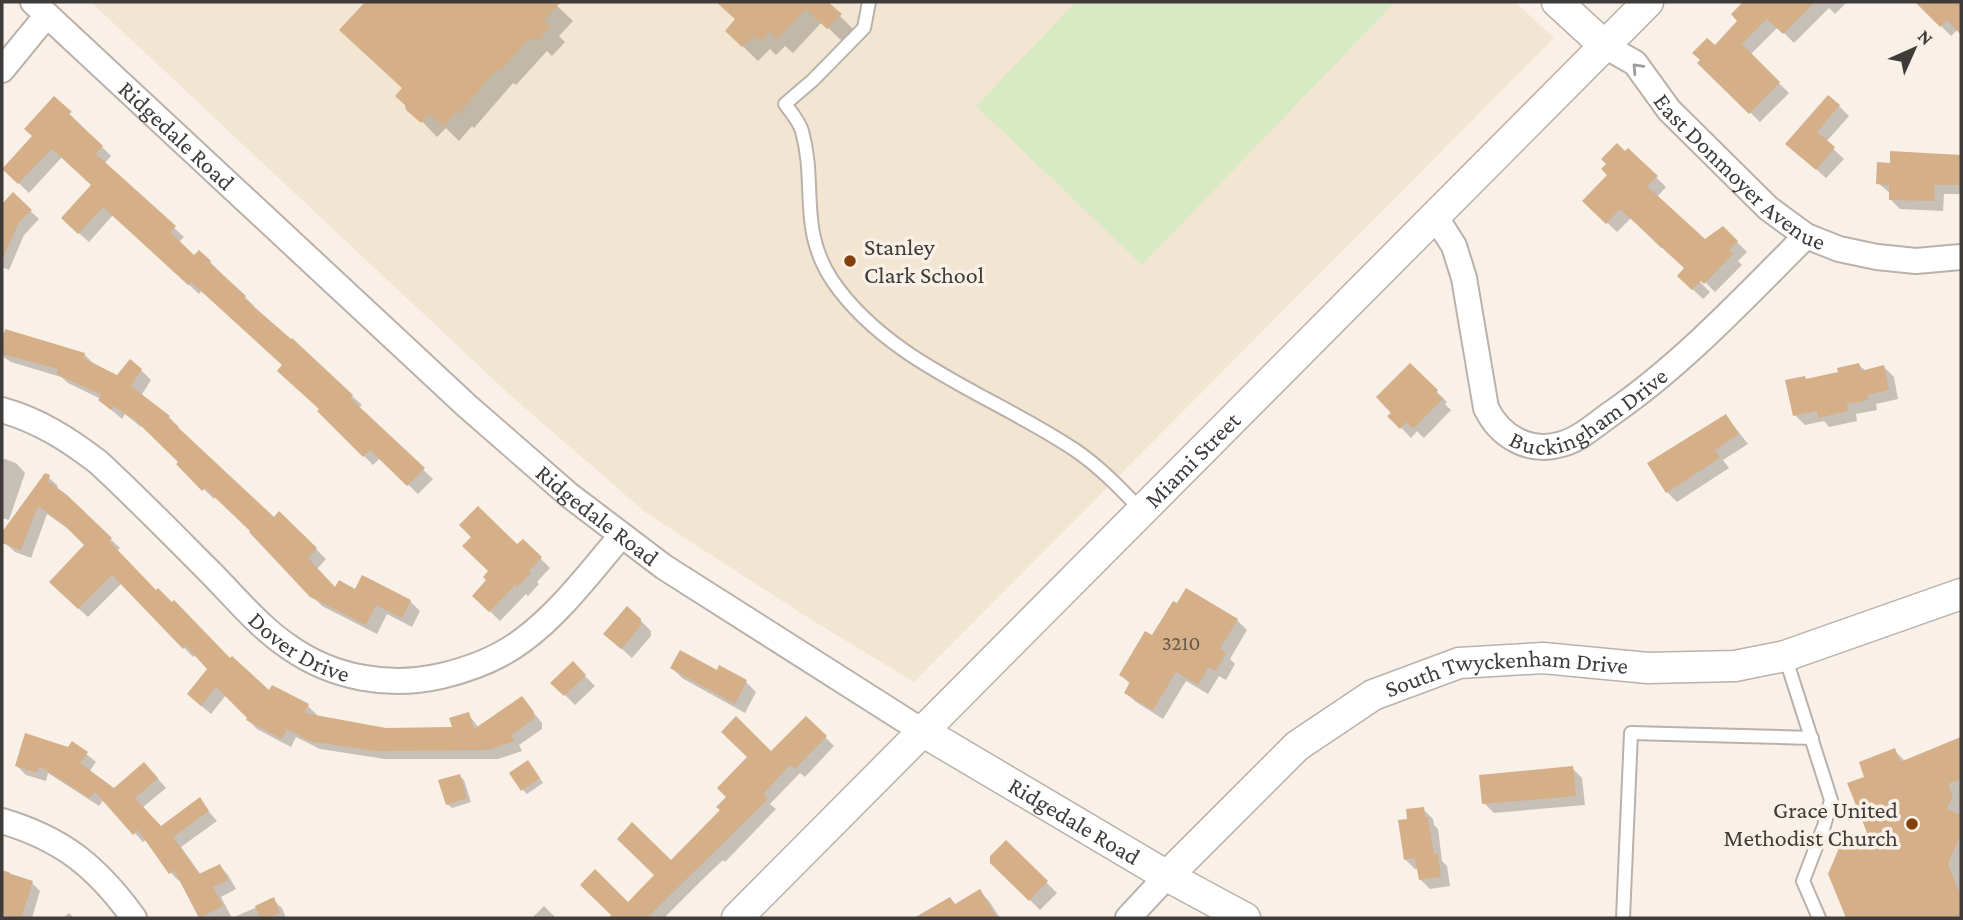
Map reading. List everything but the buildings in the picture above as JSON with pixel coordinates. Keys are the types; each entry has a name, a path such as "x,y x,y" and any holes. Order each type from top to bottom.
{"street":[{"name":"East Donmoyer Avenue","path":"1558,2 1605,46 1634,62 1669,110 1768,208 1806,236 1839,249 1877,257 1916,261 1961,257"},
{"name":"Miami Street","path":"737,918 1648,2"},
{"path":"2,70 40,8"},
{"name":"Ridgedale Road","path":"40,8 467,406 569,495 621,536 664,567 922,731 1167,876 1245,918"},
{"name":"Buckingham Drive","path":"1435,216 1454,246 1464,278 1486,408 1492,420 1512,438 1538,447 1576,439 1645,391 1806,236"},
{"name":"Dover Drive","path":"2,410 43,425 98,462 288,647 333,670 358,677 386,681 432,678 475,667 502,654 524,640 572,593 621,536"},
{"name":"South Twyckenham Drive","path":"1128,918 1297,746 1373,695 1459,663 1543,657 1648,668 1735,666 1785,656 1961,594"},
{"path":"2,821 25,828 68,849 99,875 134,918"}],"lane":[{"path":"869,2 864,28 813,80 785,104 801,128 808,166 813,238 819,257 848,301 880,334 1074,450 1110,478 1142,510"},
{"path":"1785,656 1831,800 1804,881 1819,918"},
{"path":"1623,918 1631,733 1812,738"}],"shaded area":[{"name":"Stanley Clark School","path":"91,2 1515,2 1554,38 914,682 807,617 645,512 510,395"}],"green space":[{"path":"1076,2 1395,2 1142,265 976,106"}],"place":[{"name":"Stanley Clark School","path":"850,261"},
{"name":"Grace United Methodist Church","path":"1912,824"}]}
